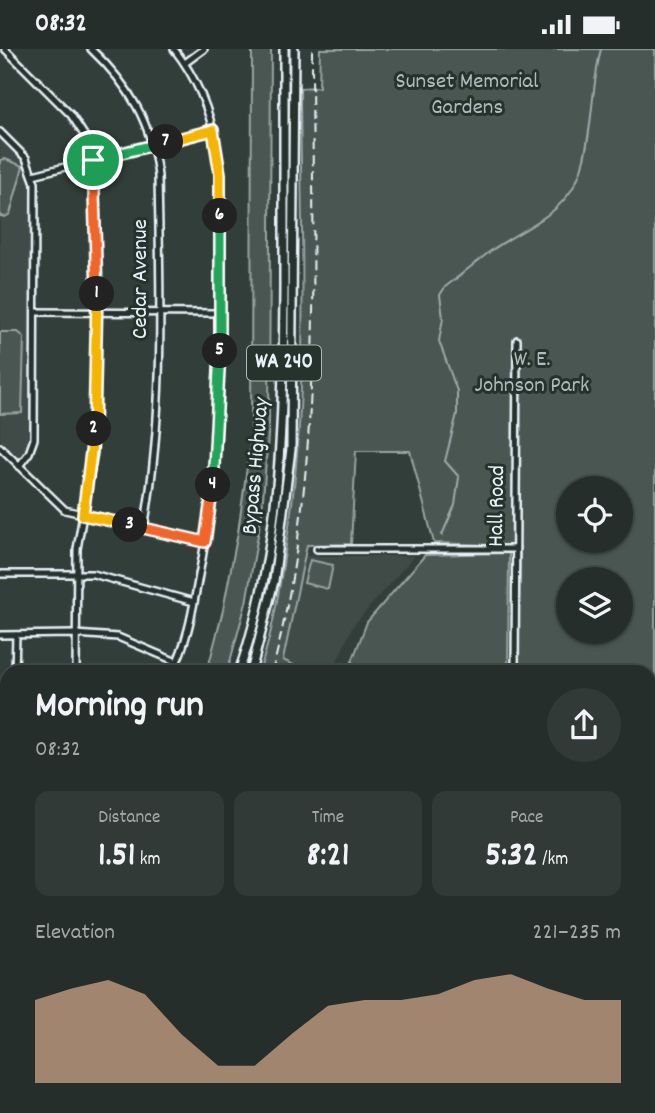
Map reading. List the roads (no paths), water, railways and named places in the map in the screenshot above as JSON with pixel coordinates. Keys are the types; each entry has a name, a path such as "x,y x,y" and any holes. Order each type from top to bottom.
{"highway":[{"name":"Bypass Highway","path":"241,665 263,583 282,435 284,49"},
{"name":"Bypass Highway","path":"253,665 274,581 291,449 294,49"}],"street":[{"path":"5,49 71,115 88,141 93,160 97,313 94,452 77,549 76,665"},
{"name":"Cedar Avenue","path":"92,49 130,92 147,125 158,176 156,453 144,528"},
{"path":"174,49 185,63 204,99 213,130 220,174 216,451 205,542 194,602 176,665"},
{"path":"185,63 204,49"},
{"path":"33,175 213,130"},
{"path":"0,132 26,158 33,175 34,439 29,453 19,466"},
{"path":"35,312 220,313"},
{"name":"Hall Road","path":"514,665 517,340"},
{"path":"0,446 65,510 205,542"},
{"path":"317,549 515,549"},
{"path":"0,574 93,574 194,602"},
{"path":"0,635 75,634 118,637 177,662"},
{"path":"15,665 16,635"}],"waterway":[{"path":"442,535 455,505 459,477 445,461 457,414 457,391 439,341 443,318 440,295 445,287 492,250 556,208 575,185 585,155 601,49"}],"railway":[{"path":"274,665 289,595 301,518 308,441 313,284 312,49"}],"park label":[{"name":"Sunset Memorial Gardens","path":"467,95"},
{"name":"W. E. Johnson Park","path":"532,373"}]}
